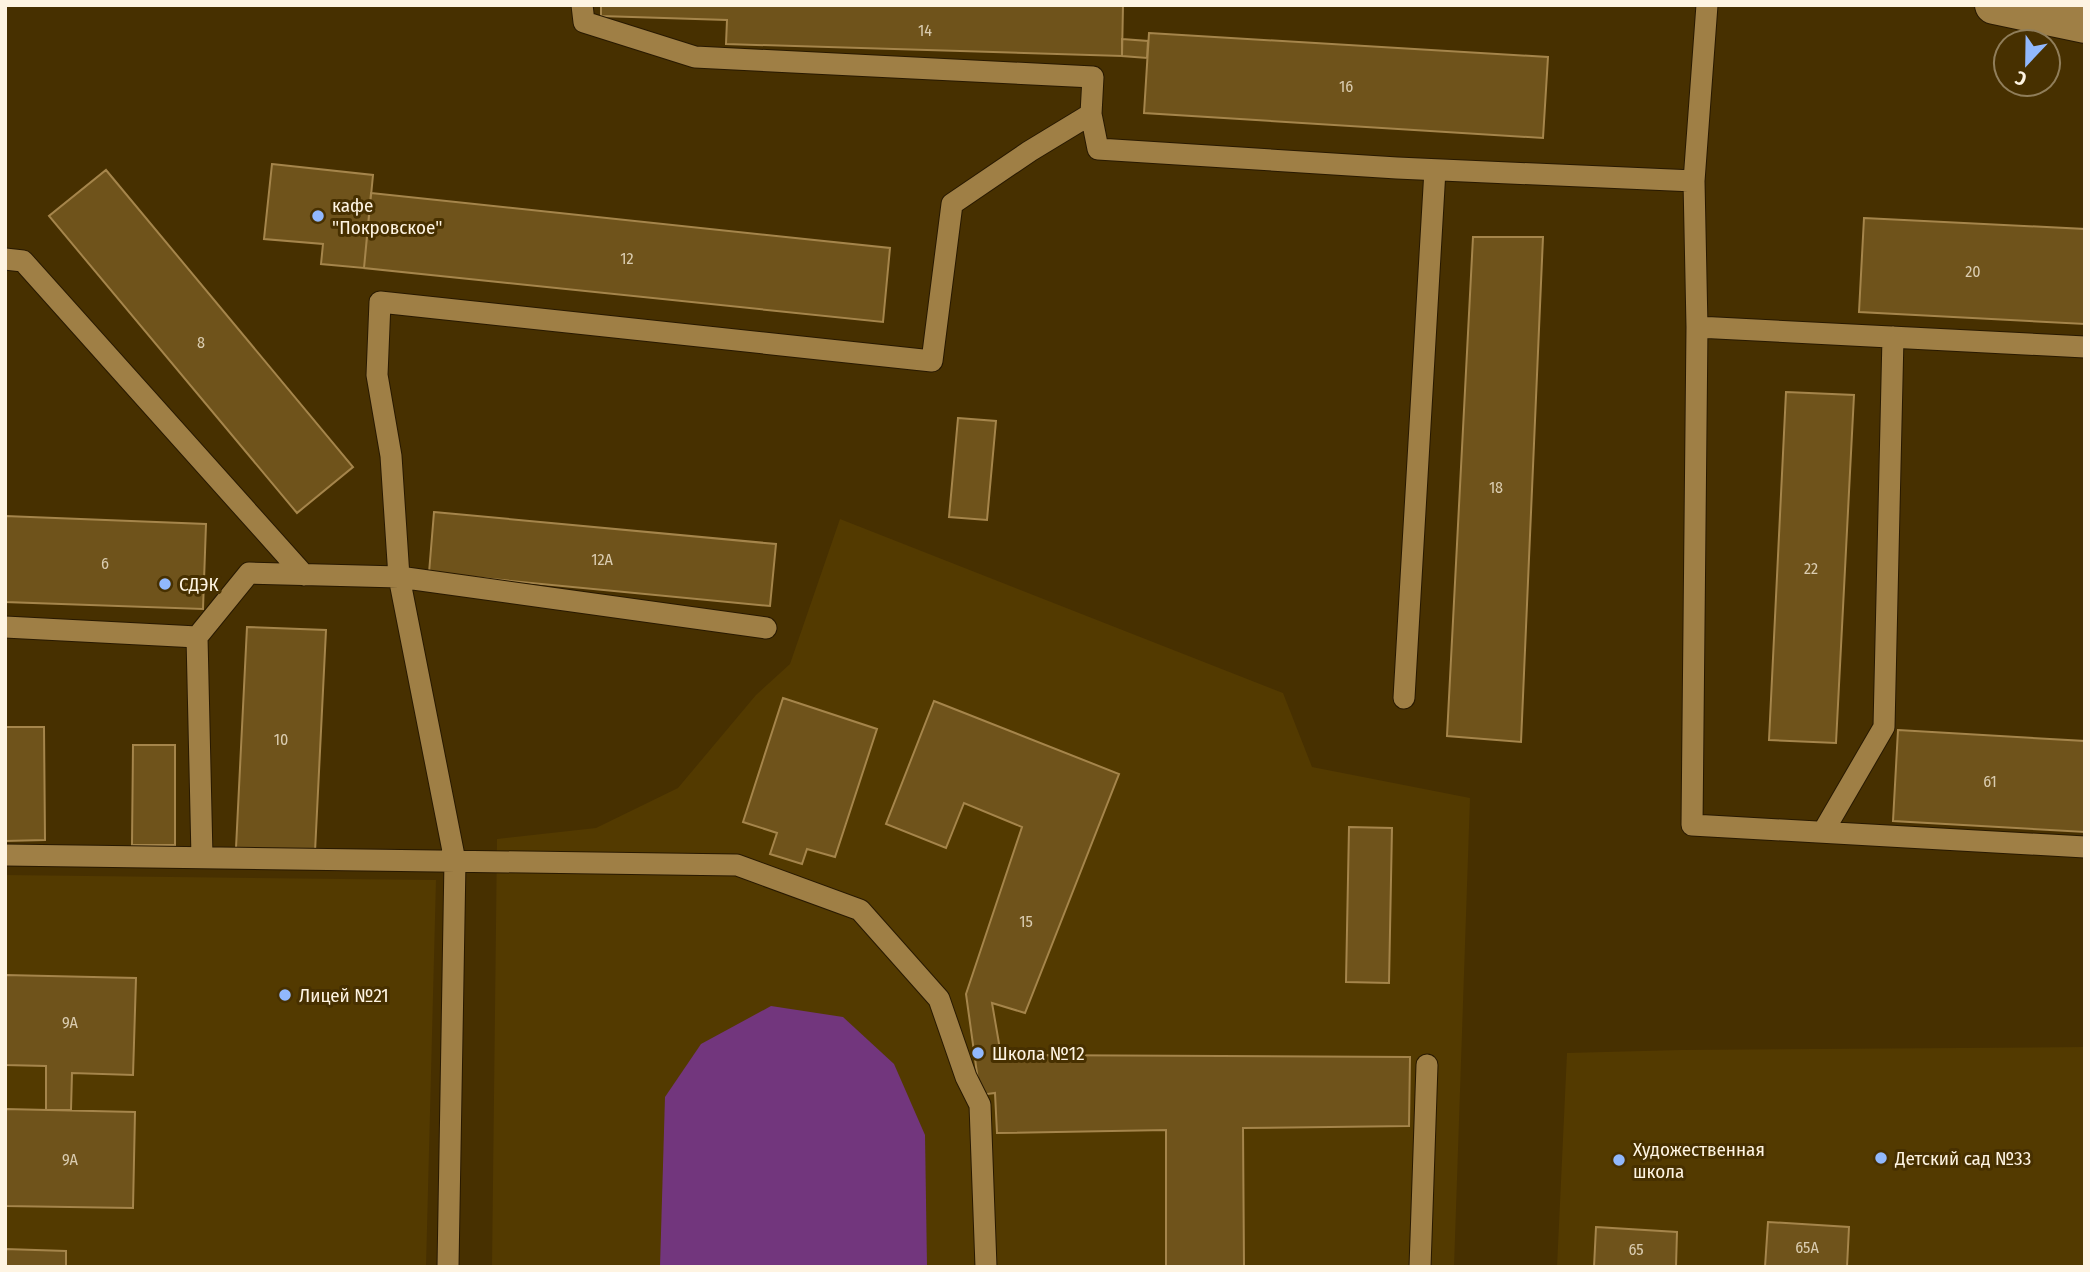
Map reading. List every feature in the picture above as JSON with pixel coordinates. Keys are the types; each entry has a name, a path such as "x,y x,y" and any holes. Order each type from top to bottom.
{"street":[{"path":"1994,5 2085,24"}],"lane":[{"path":"582,5 584,22 695,57 1093,77 1091,114 1098,149 1434,170 1694,181"},
{"path":"1707,5 1694,181 1697,327 1692,825 2085,847"},
{"path":"448,1267 455,861 399,577 391,456 377,375 380,302 932,361 952,204 1030,150 1091,114"},
{"path":"1404,698 1434,170"},
{"path":"5,258 23,261 304,575"},
{"path":"1697,327 2085,347"},
{"path":"1823,832 1884,727 1893,337"},
{"path":"202,858 197,637 249,573 399,577 766,628"},
{"path":"5,627 197,637"},
{"path":"5,855 737,864 860,909 939,999 966,1077 980,1105 986,1267"},
{"path":"1420,1267 1427,1065"}],"shaded area":[{"name":"Школа №12","path":"840,519 1283,693 1312,767 1470,798 1454,1267 492,1267 497,839 596,828 678,788 756,695 790,664"},
{"name":"Лицей №21","path":"5,875 436,880 426,1267 5,1267"},
{"path":"771,1006 843,1017 894,1064 925,1135 927,1267 660,1267 665,1097 701,1044"},
{"name":"Детский сад №33","path":"2085,1047 2085,1267 1557,1267 1567,1053"}],"building":[{"path":"601,5 1123,5 1122,56 726,44 727,20 601,16"},
{"path":"1149,33 1548,57 1543,138 1144,113"},
{"path":"1122,39 1148,41 1147,58 1122,56"},
{"name":"кафе \"Покровское\"","path":"272,164 373,175 364,268 321,264 323,244 264,239"},
{"path":"106,170 353,467 297,513 49,216"},
{"path":"371,193 890,248 883,322 364,268"},
{"path":"1864,218 2085,229 2085,324 1859,312"},
{"path":"1473,237 1543,237 1521,742 1447,736"},
{"path":"1786,392 1854,395 1836,743 1769,740"},
{"path":"958,418 996,421 987,520 949,517"},
{"path":"434,512 776,544 770,606 429,573"},
{"path":"5,516 206,524 203,609 5,602"},
{"path":"247,627 326,630 315,852 236,848"},
{"path":"783,698 877,729 835,857 807,849 802,864 770,854 777,833 743,822"},
{"path":"934,701 1119,774 1025,1013 992,1003 1001,1055 1410,1057 1409,1126 1243,1128 1244,1267 1166,1267 1166,1130 997,1133 995,1093 980,1095 966,994 1022,827 964,803 946,848 886,824"},
{"path":"5,727 44,727 45,840 5,841"},
{"path":"1898,730 2085,741 2085,832 1893,821"},
{"path":"133,745 175,745 175,845 132,845"},
{"path":"1349,827 1392,828 1389,983 1346,982"},
{"path":"5,975 136,978 133,1075 72,1073 71,1110 46,1110 46,1066 5,1065"},
{"path":"5,1109 135,1112 133,1208 5,1206"},
{"path":"1768,1222 1849,1227 1847,1267 1765,1267"},
{"name":"Художественная школа","path":"1596,1227 1677,1232 1676,1267 1594,1267"},
{"path":"5,1249 66,1251 66,1267 5,1267"}],"place":[{"name":"кафе \"Покровское\"","path":"318,216"},
{"name":"СДЭК","path":"165,584"},
{"name":"Лицей №21","path":"285,995"},
{"name":"Школа №12","path":"978,1053"},
{"name":"Детский сад №33","path":"1881,1158"},
{"name":"Художественная школа","path":"1619,1160"}]}
